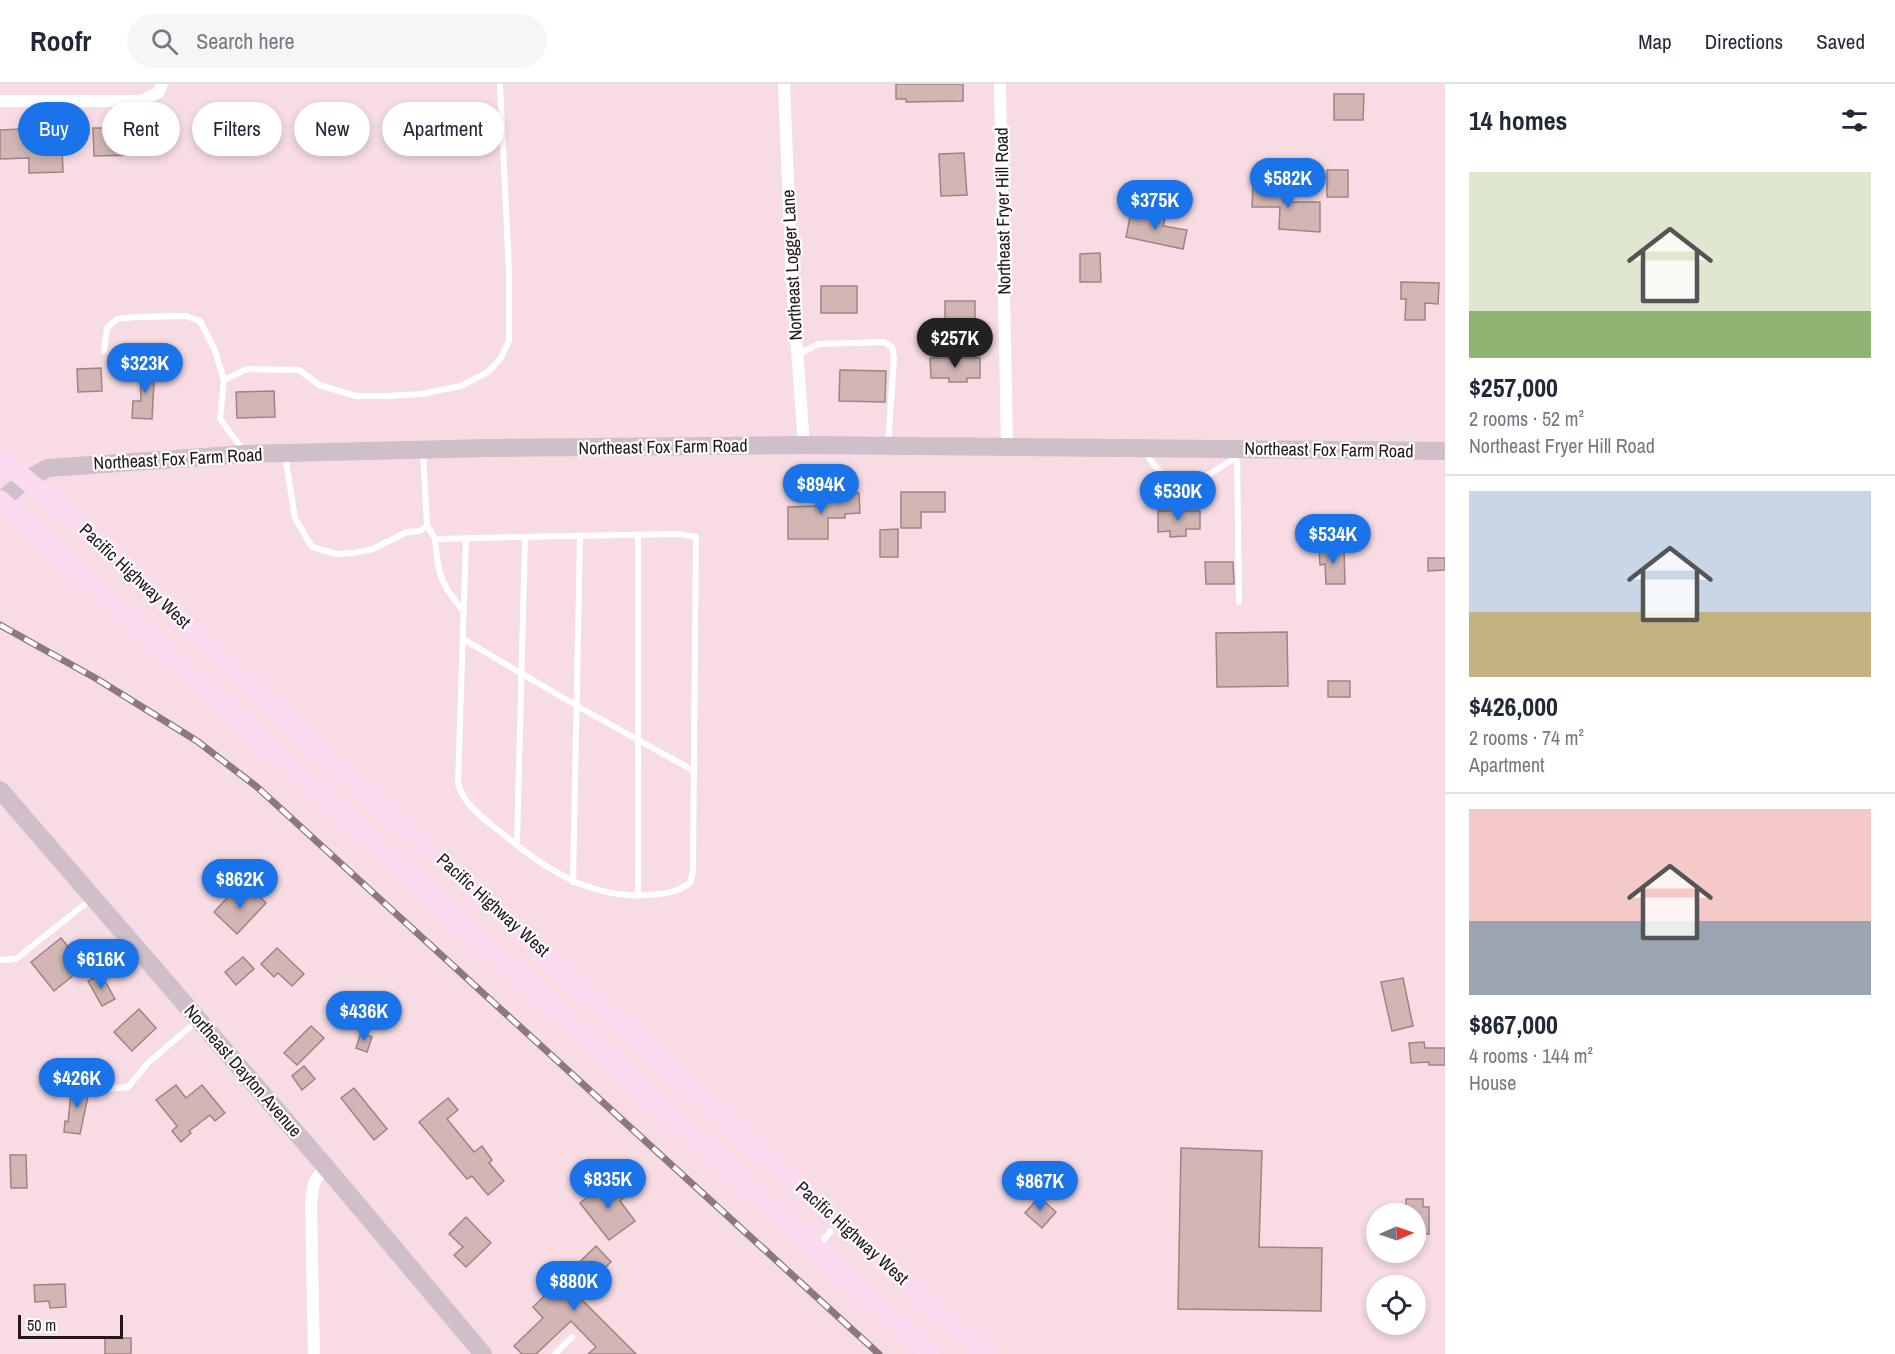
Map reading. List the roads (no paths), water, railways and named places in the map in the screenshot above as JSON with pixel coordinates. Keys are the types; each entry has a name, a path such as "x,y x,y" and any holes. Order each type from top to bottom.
{"main road":[{"name":"Pacific Highway West","path":"0,458 109,549 251,687 984,1354"},
{"name":"Pacific Highway West","path":"0,500 931,1354"}],"street":[{"name":"Northeast Logger Lane","path":"784,84 790,241 804,445"},
{"name":"Northeast Fryer Hill Road","path":"1000,84 1007,447"},
{"path":"0,101 141,101 160,88"},
{"name":"Northeast Fox Farm Road","path":"0,500 27,479 48,468 246,454 423,449 804,445 1143,448 1237,453 1445,451"},
{"name":"Northeast Dayton Avenue","path":"0,790 325,1166 483,1354"},
{"path":"314,1354 311,1203 315,1183 325,1166"}],"lane":[{"path":"224,380 247,369 299,370 319,385 356,396 386,396 421,394 461,386 488,372 501,358 508,340 509,271 500,84"},
{"path":"104,351 107,328 117,320 186,316 200,321 207,330 224,380 220,419 246,454"},
{"path":"798,356 818,344 884,342 892,347 894,358 888,446"},
{"path":"1143,448 1155,469 1174,482 1188,484 1197,482 1237,453"},
{"path":"423,449 427,525 435,539 438,570 442,583 464,612"},
{"path":"284,453 295,518 312,547 337,554 354,553 373,549 407,532 420,531 427,525"},
{"path":"1237,453 1239,602"},
{"path":"435,539 466,538 679,534 696,537 693,870 690,884 679,891 638,896 608,894 573,882 517,845 470,807 463,798 458,784 466,538"},
{"path":"638,535 638,896"},
{"path":"573,882 580,536"},
{"path":"517,845 525,537"},
{"path":"463,639 694,771"},
{"path":"0,960 16,959 93,898"},
{"path":"106,1089 128,1087 148,1063 199,1020"},
{"path":"816,1249 839,1222"},
{"path":"555,1354 572,1337"}],"railway":[{"path":"0,625 97,679 197,741 257,787 879,1354"}]}
